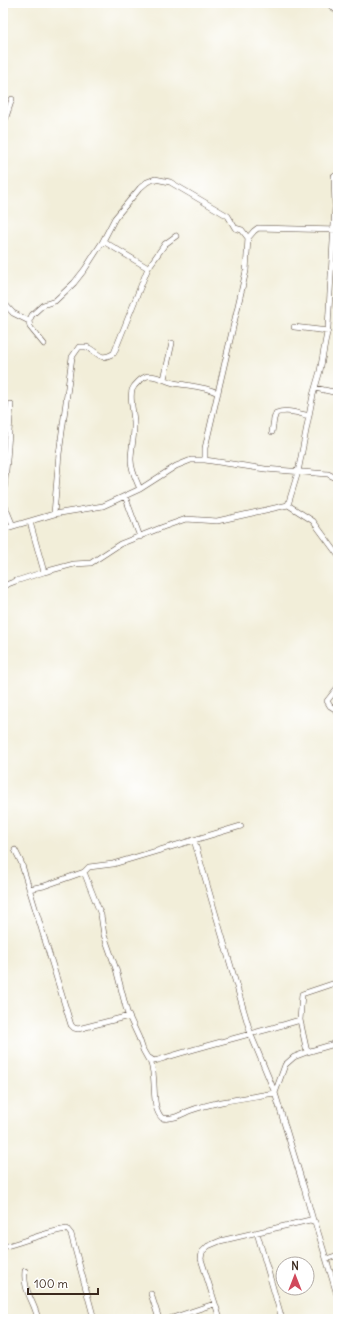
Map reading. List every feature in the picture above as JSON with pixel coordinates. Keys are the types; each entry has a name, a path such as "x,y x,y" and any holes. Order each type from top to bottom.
{"street":[{"path":"328,3 338,12"},
{"path":"3,126 12,99"},
{"path":"288,505 298,472 313,394 320,371 328,331 336,230 334,176"},
{"path":"44,344 30,328 29,320 32,315 43,305 55,300 74,283 86,268 115,218 140,188 147,182 155,179 170,182 228,216 235,228 242,230 248,238"},
{"path":"334,194 338,188"},
{"path":"205,460 205,448 246,271 248,238 258,228 336,230"},
{"path":"54,514 59,454 72,357 79,347 87,347 103,357 108,357 114,353 148,268 165,244 176,236"},
{"path":"103,241 148,268"},
{"path":"3,302 13,312 29,320"},
{"path":"294,327 328,331"},
{"path":"164,379 172,343"},
{"path":"140,489 133,473 131,461 134,442 132,389 142,378 148,376 164,379 172,383 211,389 218,393"},
{"path":"315,388 338,393"},
{"path":"11,404 4,504 13,526"},
{"path":"272,432 276,413 289,411 309,416"},
{"path":"3,529 54,514 103,506 140,489 183,463 191,460 205,460 265,469 328,474 338,479"},
{"path":"125,496 140,537"},
{"path":"3,586 44,572 74,564 91,563 120,544 186,519 217,521 288,505 313,521 338,555"},
{"path":"30,522 44,572"},
{"path":"338,687 327,701 330,706 338,712"},
{"path":"29,889 44,886 84,872 89,867 113,864 241,826"},
{"path":"194,840 251,1035 275,1092 304,1188 312,1220 315,1222 338,1298"},
{"path":"15,850 21,862 71,1025 78,1029 129,1016"},
{"path":"84,872 101,915 104,935 116,969 123,999 148,1059 148,1057 154,1061 158,1060 300,1020"},
{"path":"307,1052 300,1020 302,994 338,982"},
{"path":"275,1092 285,1065 294,1058 307,1052 338,1043"},
{"path":"148,1057 153,1069 157,1111 162,1118 172,1118 212,1104 275,1092"},
{"path":"220,1319 201,1259 202,1252 208,1246 220,1242 312,1220"},
{"path":"3,1247 23,1242 56,1230 67,1229 71,1234 94,1319"},
{"path":"257,1234 282,1319"},
{"path":"326,1259 338,1255"},
{"path":"25,1270 26,1287 36,1310 38,1319"},
{"path":"151,1294 159,1319"},
{"path":"169,1319 214,1304"}]}
